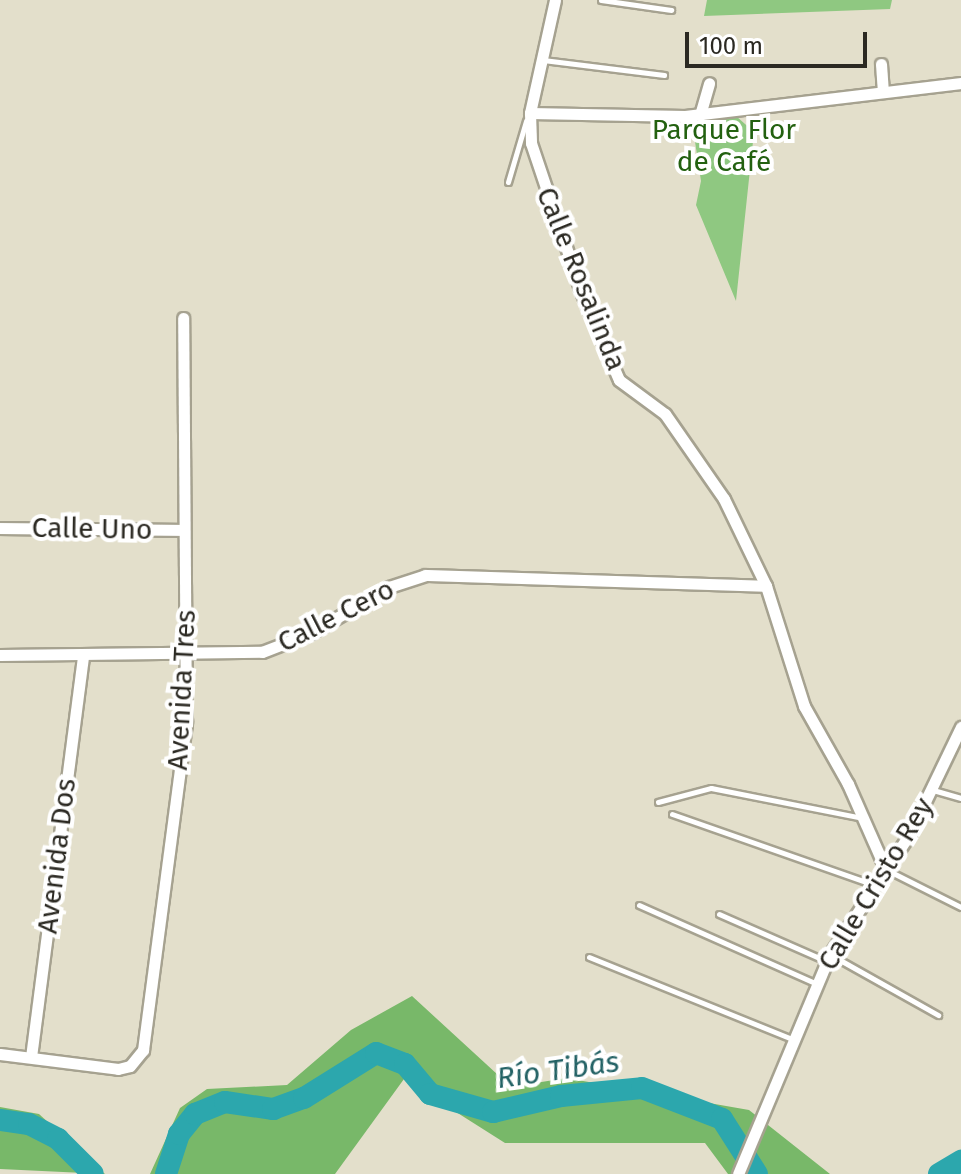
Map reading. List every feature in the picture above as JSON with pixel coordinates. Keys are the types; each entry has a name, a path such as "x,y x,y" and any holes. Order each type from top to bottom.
{"street":[{"name":"Calle Rosalinda","path":"555,0 530,113 531,143 547,199 619,380 665,414 724,499 766,586 804,706 863,818 886,870"},
{"path":"881,64 883,91"},
{"path":"700,115 709,83"},
{"path":"530,113 700,115 961,83"},
{"name":"Avenida Tres","path":"31,1057 118,1069 138,1058 186,722 189,655 184,530 183,318"},
{"name":"Calle Uno","path":"0,528 184,530"},
{"name":"Calle Cero","path":"0,655 262,652 285,646 389,587 425,575 766,586"},
{"name":"Avenida Dos","path":"31,1057 83,655"},
{"name":"Calle Cristo Rey","path":"739,1172 828,958 886,870 933,790 961,727"},
{"path":"0,1054 31,1057"}],"lane":[{"path":"601,0 671,10"},
{"path":"542,60 664,75"},
{"path":"508,182 530,113"},
{"path":"658,802 711,788 863,818"},
{"path":"933,790 961,798"},
{"path":"672,814 876,885"},
{"path":"886,870 961,907"},
{"path":"639,905 816,984"},
{"path":"719,914 828,958 938,1015"},
{"path":"589,957 793,1040"}],"green space":[{"path":"707,0 892,0 890,9 704,16"},
{"name":"Parque Flor de Café","path":"736,116 754,132 736,301 696,205 701,181 692,122"},
{"path":"412,996 511,1087 566,1078 749,1110 830,1174 728,1174 705,1143 505,1143 404,1079 335,1174 150,1174 180,1108 207,1089 287,1085 351,1030"},
{"path":"0,1107 39,1114 105,1174 0,1169"}],"waterway":[{"name":"Río Tibás","path":"166,1174 179,1134 195,1114 225,1102 273,1109 304,1098 376,1053 405,1064 430,1094 493,1112 561,1096 642,1088 722,1119 757,1174"},
{"name":"Río Tibás","path":"0,1120 29,1124 58,1139 93,1174"},
{"name":"Río Tibás","path":"939,1174 961,1161"}]}
